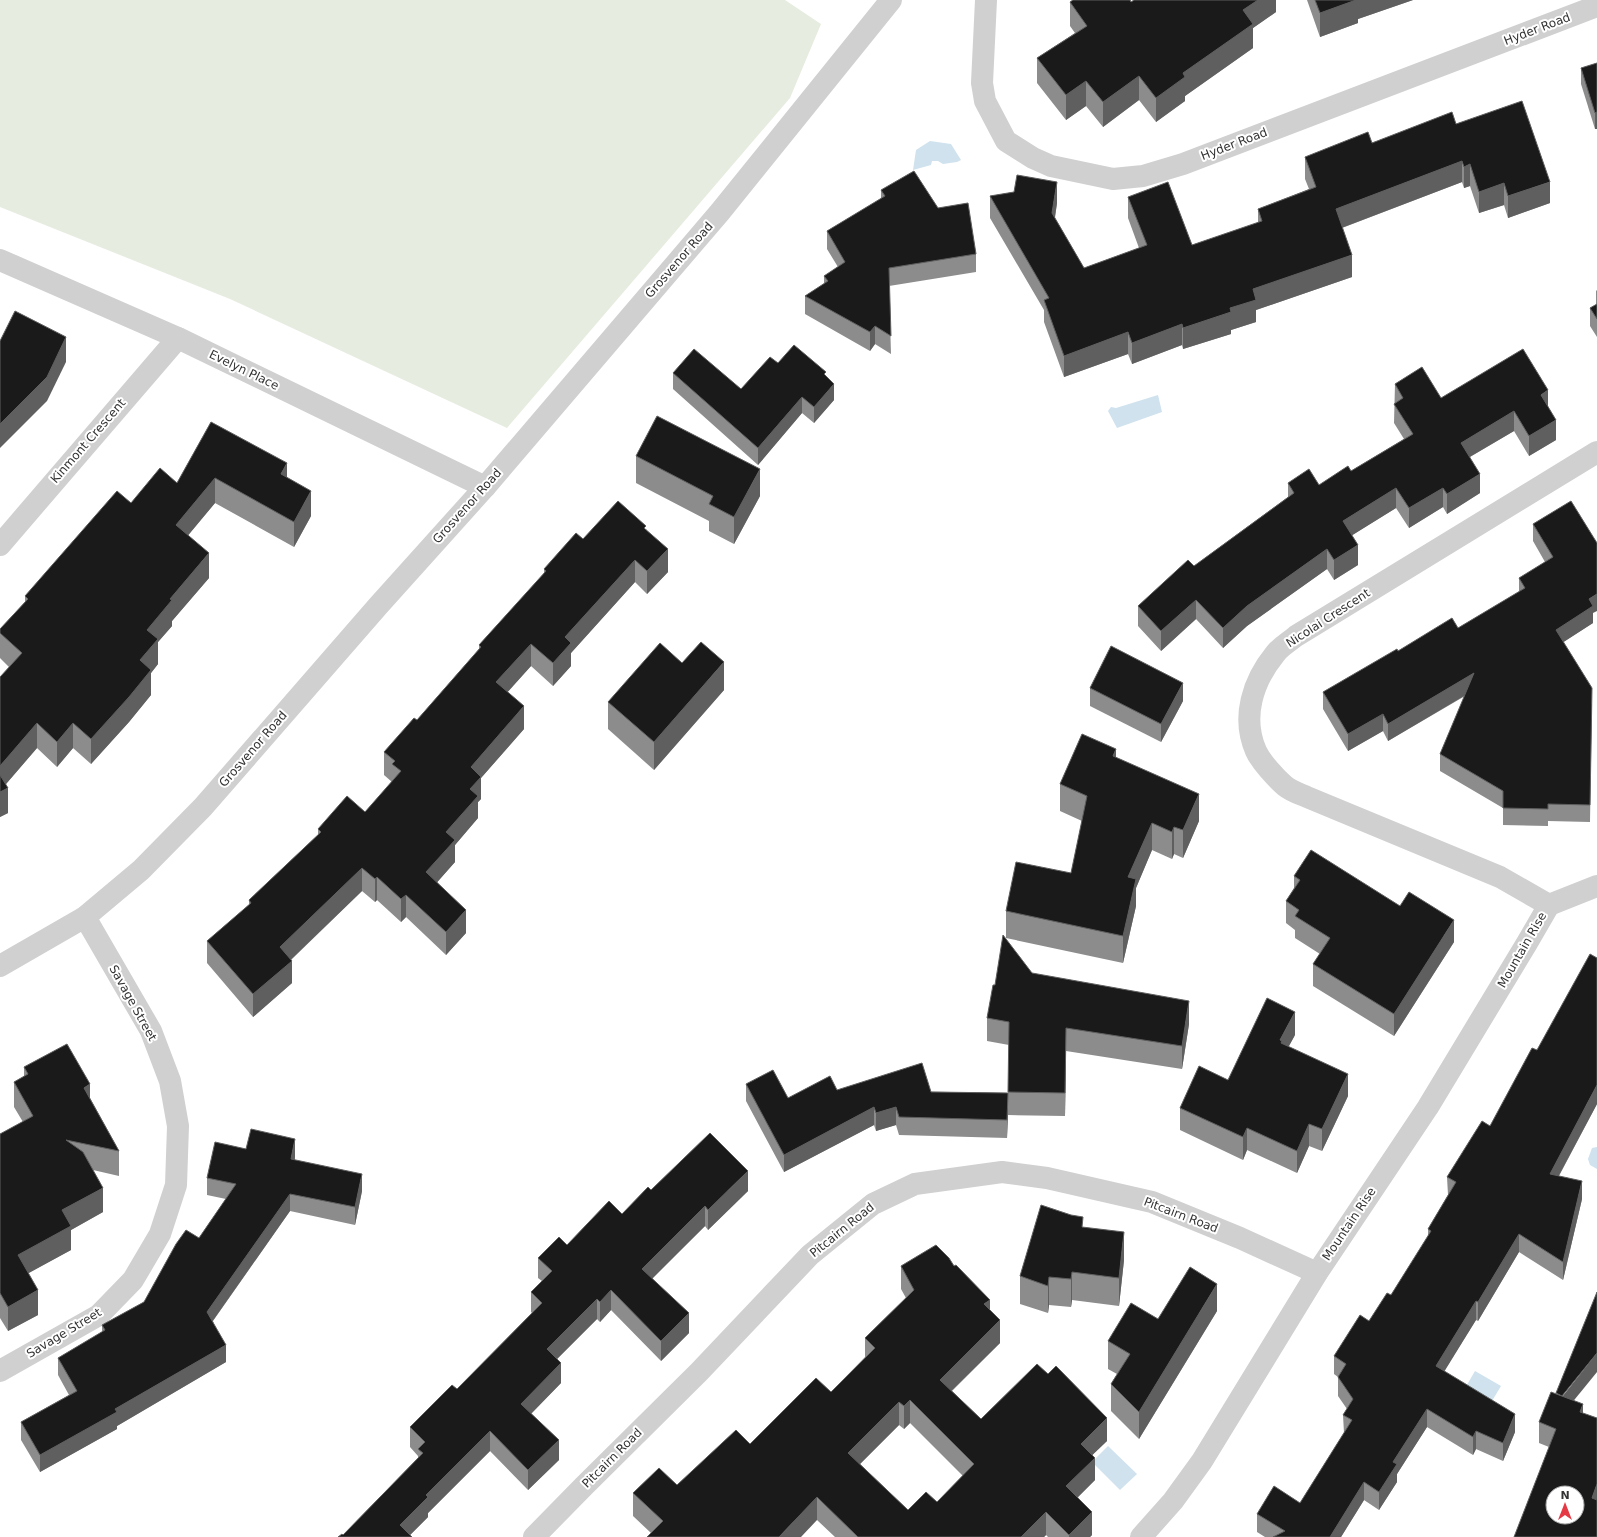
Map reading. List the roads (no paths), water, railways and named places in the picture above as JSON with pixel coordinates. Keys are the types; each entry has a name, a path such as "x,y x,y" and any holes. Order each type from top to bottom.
{"street":[{"name":"Grosvenor Road","path":"0,966 85,917 141,870 203,807 378,606 485,487 720,212 891,0"},
{"name":"Hyder Road","path":"986,0 982,83 985,101 1006,140 1033,158 1051,166 1113,179 1143,176 1183,164 1597,6"},
{"name":"Evelyn Place","path":"0,260 178,338 485,487"},
{"name":"Kinmont Crescent","path":"0,545 178,338"},
{"name":"Nicolai Crescent","path":"1549,905 1500,877 1286,787 1271,771 1256,751 1250,730 1250,701 1258,677 1276,652 1296,636 1597,452"},
{"path":"1549,905 1597,886"},
{"name":"Mountain Rise","path":"1141,1537 1173,1501 1202,1461 1317,1273 1428,1107 1549,905"},
{"name":"Savage Street","path":"0,1371 99,1315 133,1280 160,1234 176,1185 178,1126 170,1081 151,1031 85,917"},
{"name":"Pitcairn Road","path":"534,1537 590,1479 699,1372 810,1255 873,1204 915,1184 1002,1172 1047,1178 1152,1202 1240,1238 1317,1273"}],"water":[{"path":"930,141 951,144 961,160 943,164 938,161 932,161 931,165 913,170 916,150"},
{"path":"1158,395 1162,412 1117,428 1108,411 1111,407 1116,408"},
{"path":"1597,1147 1597,1169 1590,1165 1588,1159 1592,1148"},
{"path":"1475,1371 1501,1386 1489,1406 1464,1390"},
{"path":"1108,1446 1137,1474 1120,1490 1092,1462"}]}
